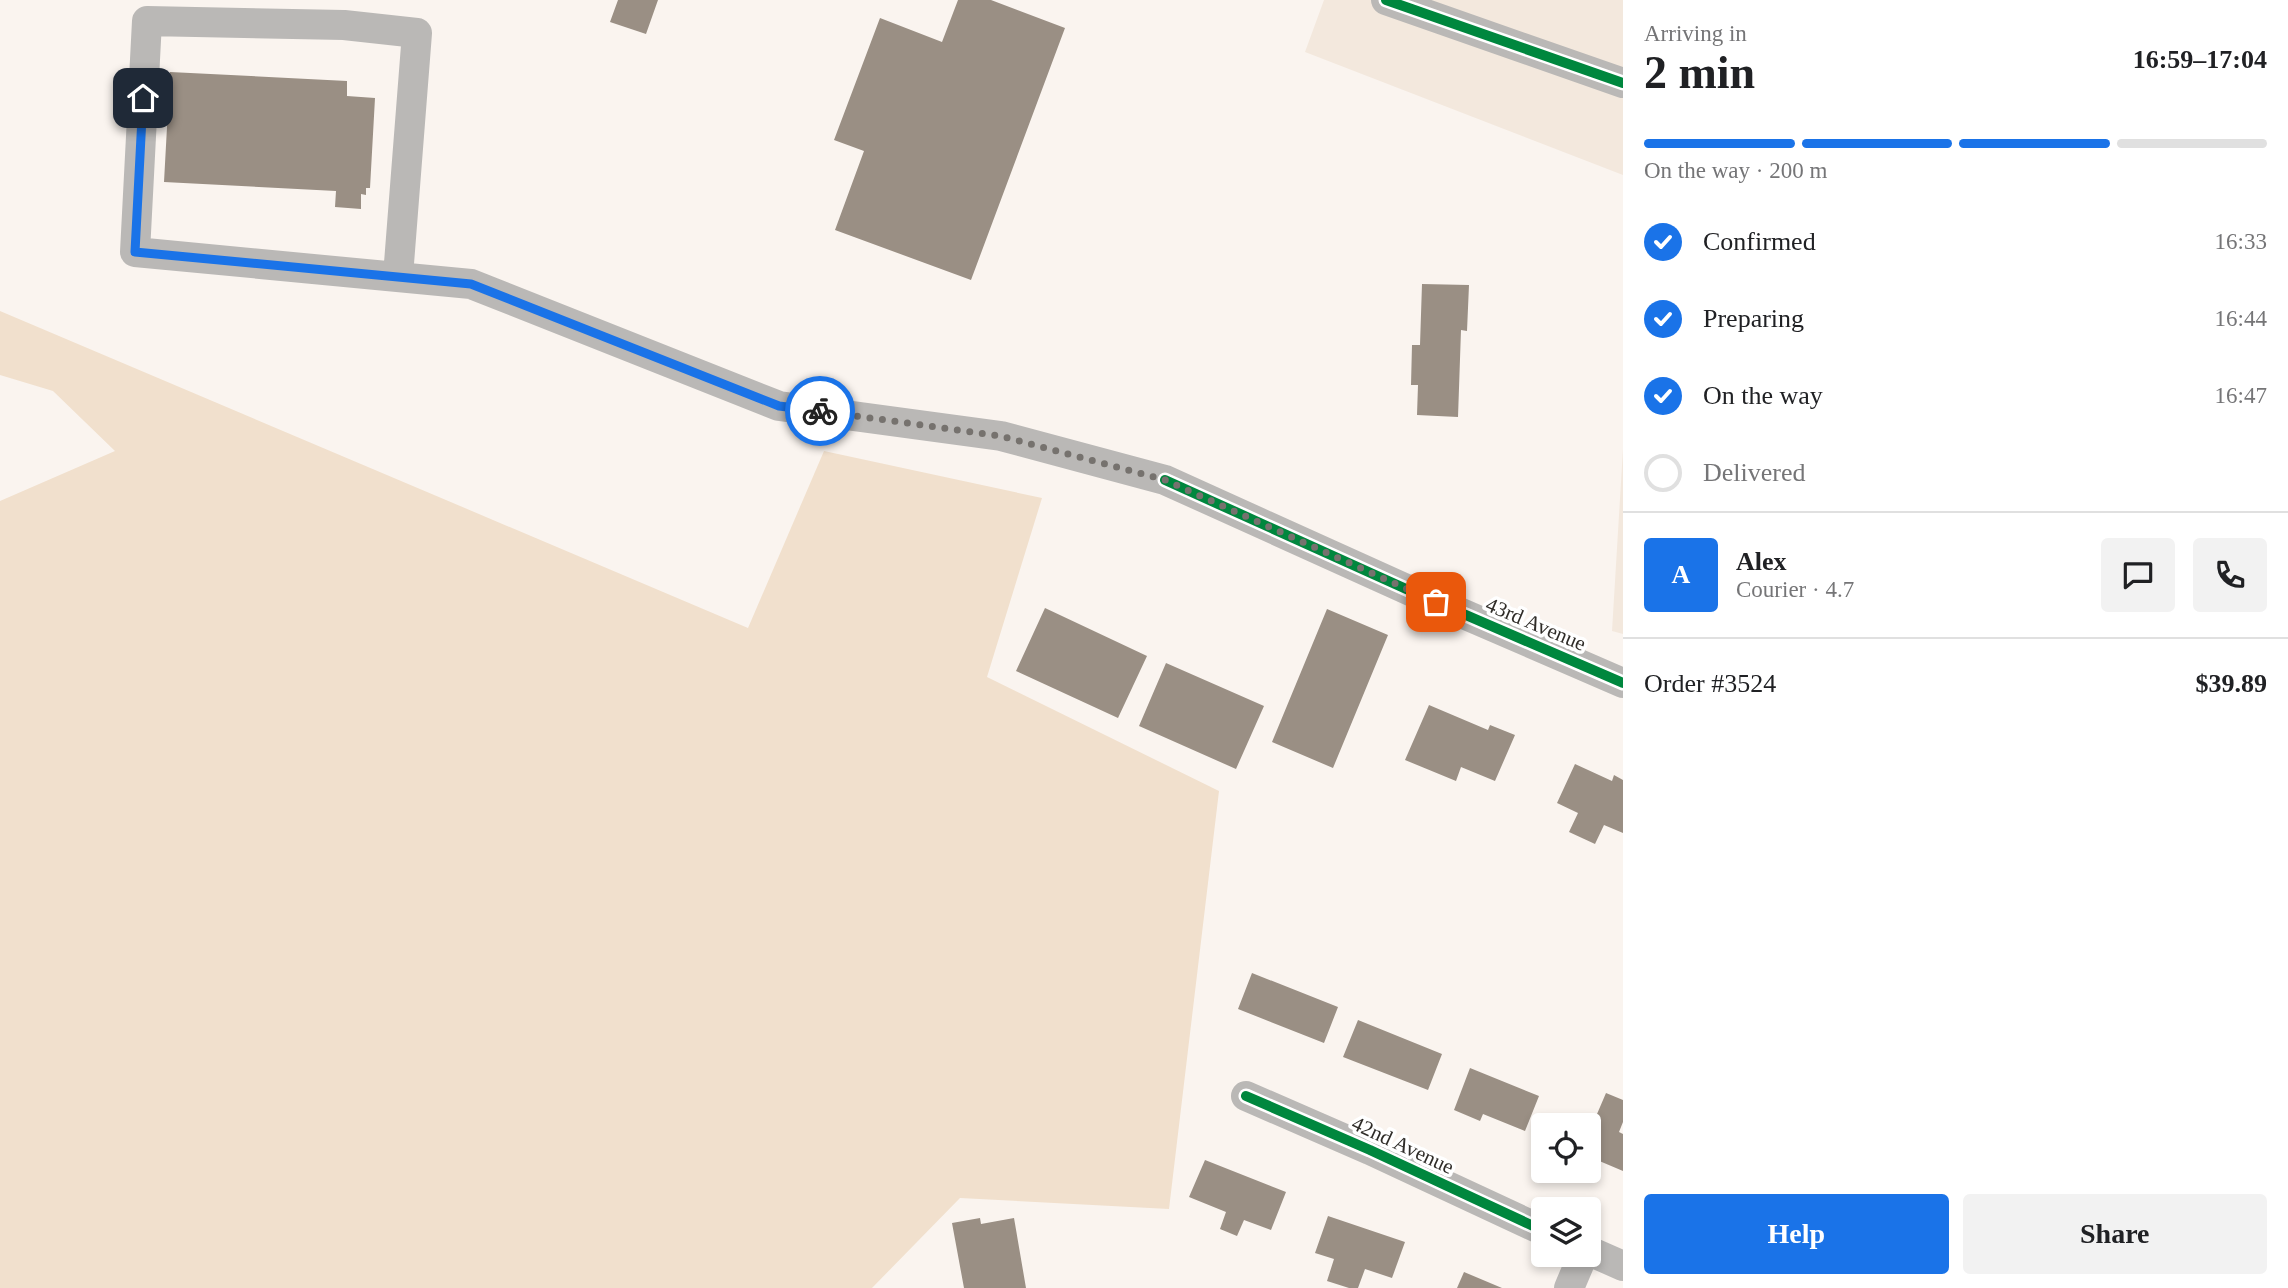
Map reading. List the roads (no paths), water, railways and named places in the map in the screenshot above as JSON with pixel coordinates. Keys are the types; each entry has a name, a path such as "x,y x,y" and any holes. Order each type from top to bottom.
{"street":[{"path":"1386,0 1623,83"},
{"name":"43rd Avenue","path":"398,276 417,33 344,24 147,22 135,252 471,284 779,406 1001,436 1165,480 1623,683"},
{"name":"42nd Avenue","path":"1246,1096 1531,1225"},
{"path":"1601,1256 1623,1266"},
{"path":"1569,1288 1578,1267"}]}
